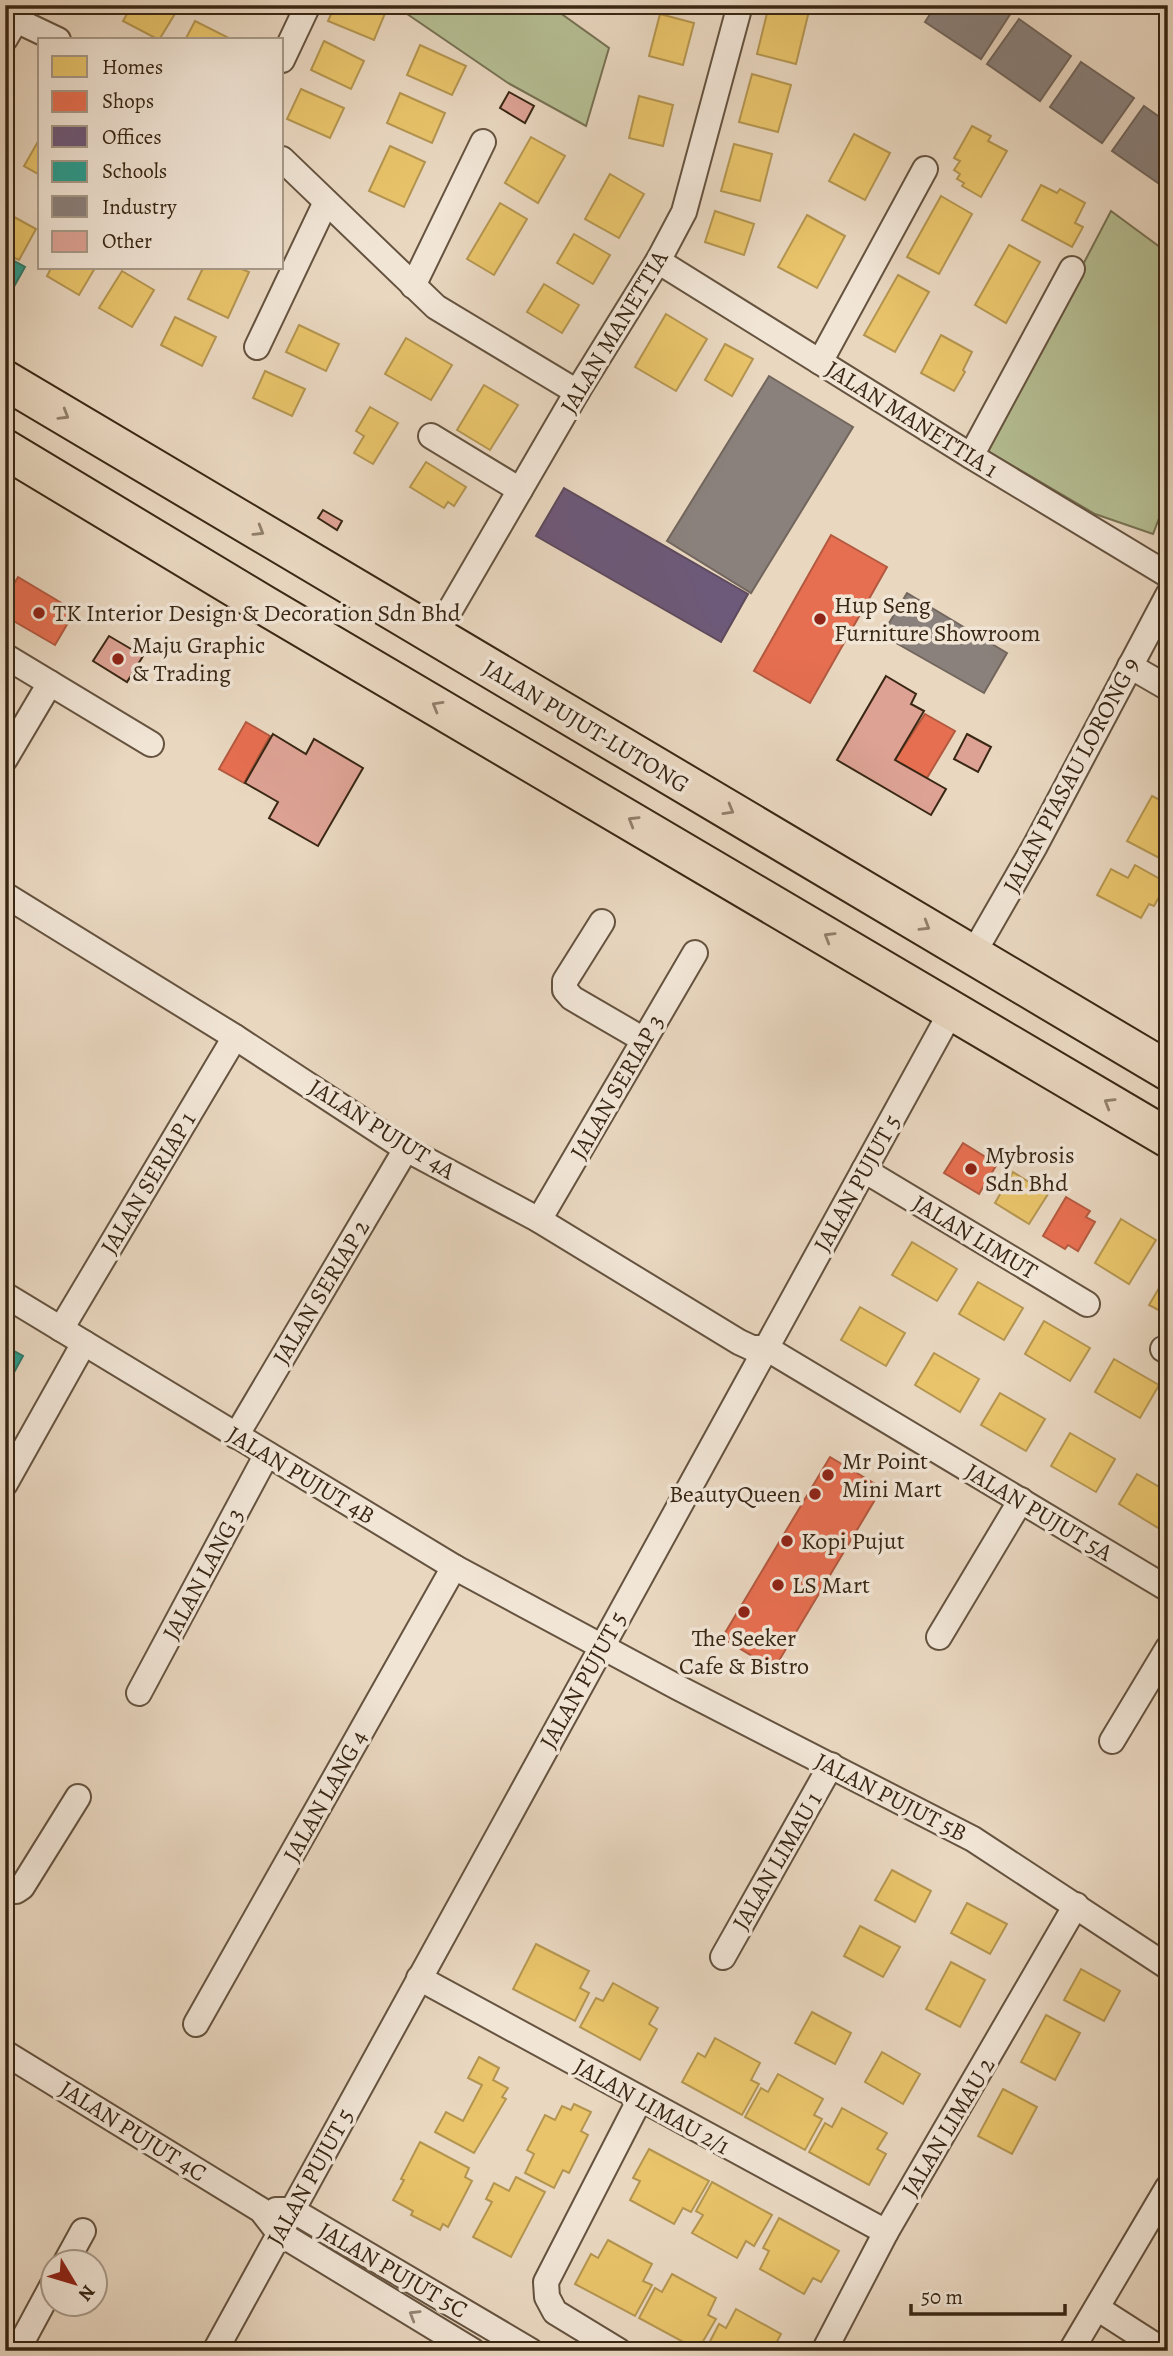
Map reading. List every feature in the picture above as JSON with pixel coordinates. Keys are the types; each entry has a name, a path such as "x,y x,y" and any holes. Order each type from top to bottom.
{"highway":[{"name":"JALAN PUJUT-LUTONG","path":"5,380 1168,1071"},
{"path":"5,449 1168,1138"}],"street":[{"path":"284,56 308,5"},
{"name":"JALAN MANETTIA","path":"435,636 577,392 658,261 684,212 740,5"},
{"path":"16,22 53,38"},
{"path":"413,286 483,142"},
{"path":"284,161 436,307 577,392"},
{"path":"820,362 925,169"},
{"path":"257,347 326,202"},
{"name":"JALAN MANETTIA 1","path":"658,261 1168,575"},
{"path":"971,456 1072,269"},
{"path":"431,436 520,490"},
{"name":"JALAN PIASAU LORONG 9","path":"973,954 1035,846 1168,595"},
{"path":"5,656 151,744"},
{"path":"1130,666 1168,688"},
{"path":"5,759 50,683"},
{"name":"JALAN PUJUT 4A","path":"5,895 235,1037 406,1149 538,1220 739,1342 752,1348 766,1348"},
{"path":"602,922 565,981 565,989 572,998 644,1040"},
{"name":"JALAN SERIAP 3","path":"538,1220 695,953"},
{"name":"JALAN PUJUT 5","path":"215,2351 952,1010"},
{"name":"JALAN SERIAP 1","path":"61,1329 235,1037"},
{"name":"JALAN SERIAP 2","path":"236,1436 406,1149"},
{"name":"JALAN LIMUT","path":"864,1170 1087,1304"},
{"name":"JALAN PUJUT 4B","path":"5,1295 454,1567 601,1647"},
{"path":"5,1484 84,1343"},
{"name":"JALAN PUJUT 5A","path":"766,1348 1168,1589"},
{"name":"JALAN LANG 3","path":"139,1693 267,1454"},
{"path":"939,1637 1021,1500"},
{"name":"JALAN LANG 4","path":"196,2024 454,1567"},
{"name":"JALAN PUJUT 5B","path":"601,1647 973,1839 1168,1967"},
{"path":"1112,1741 1168,1648"},
{"name":"JALAN LIMAU 1","path":"723,1957 831,1765"},
{"path":"5,1888 16,1891 22,1887 78,1797"},
{"name":"JALAN LIMAU 2","path":"824,2351 886,2232 1076,1905"},
{"name":"JALAN LIMAU 2/1","path":"419,1978 886,2232"},
{"name":"JALAN PUJUT 4C","path":"5,2053 261,2210"},
{"path":"619,2351 555,2312 547,2297 546,2282 640,2099"},
{"path":"1071,2351 1168,2187"},
{"path":"261,2210 292,2210"},
{"path":"261,2210 279,2233"},
{"name":"JALAN PUJUT 5C","path":"292,2210 531,2351"},
{"path":"74,2248 83,2231"},
{"name":"JALAN PUJUT 5C","path":"279,2233 472,2351"},
{"path":"1097,2308 1164,2351"},
{"path":"17,2351 38,2312"}],"green space":[{"path":"394,5 549,5 609,48 586,126 508,83"},
{"path":"1111,211 1168,253 1168,495 1153,534 1095,514 986,450"}],"building: Homes":[{"path":"132,5 164,5 176,12 160,38 123,21"},
{"path":"335,5 374,5 386,11 374,40 328,21"},
{"path":"769,5 810,7 796,64 757,54"},
{"path":"660,14 694,23 683,65 649,56"},
{"path":"195,21 229,38 186,38"},
{"path":"324,41 364,61 351,89 311,70"},
{"path":"420,45 466,66 452,95 407,75"},
{"path":"752,74 791,85 778,132 739,122"},
{"path":"301,89 344,108 330,138 287,119"},
{"path":"400,93 445,113 432,143 387,123"},
{"path":"639,96 673,105 663,146 629,138"},
{"path":"972,126 991,136 988,141 1007,151 981,197 962,186 964,183 957,179 960,174 954,170 960,161 954,158"},
{"path":"854,134 890,153 865,200 829,181"},
{"path":"531,137 565,156 538,203 505,183"},
{"path":"38,142 38,174 24,166"},
{"path":"734,144 772,154 760,201 721,191"},
{"path":"390,146 425,162 404,207 369,191"},
{"path":"610,174 644,194 619,238 585,219"},
{"path":"1041,185 1057,193 1060,189 1085,203 1075,223 1083,227 1072,247 1022,220"},
{"path":"941,196 972,214 939,274 907,257"},
{"path":"500,203 527,219 494,275 467,259"},
{"path":"715,211 754,224 744,255 705,242"},
{"path":"5,212 36,229 19,260 5,253"},
{"path":"807,215 845,236 817,288 778,267"},
{"path":"574,234 610,255 593,284 557,263"},
{"path":"1009,245 1040,262 1006,323 975,305"},
{"path":"50,270 94,270 79,295 47,276"},
{"path":"202,270 249,272 228,318 188,299"},
{"path":"122,271 154,290 132,327 99,308"},
{"path":"898,275 929,292 895,352 864,335"},
{"path":"544,284 579,305 562,333 527,312"},
{"path":"666,314 707,339 676,391 635,367"},
{"path":"175,317 216,337 202,366 161,345"},
{"path":"299,325 339,344 326,371 286,352"},
{"path":"941,335 972,352 954,391 921,373"},
{"path":"406,338 452,365 431,400 385,374"},
{"path":"725,344 753,359 732,396 705,380"},
{"path":"265,371 305,389 292,416 253,398"},
{"path":"484,385 518,405 490,450 457,430"},
{"path":"370,407 398,423 373,464 354,453 364,436 356,431"},
{"path":"426,462 466,487 454,506 448,502 444,508 410,487"},
{"path":"1152,796 1168,804 1168,857 1165,861 1127,841"},
{"path":"1135,865 1167,883 1154,906 1149,904 1141,918 1097,895 1111,869 1128,878"},
{"path":"1013,1172 1048,1194 1029,1224 995,1203"},
{"path":"1121,1219 1156,1240 1129,1284 1095,1263"},
{"path":"912,1242 957,1269 937,1301 892,1275"},
{"path":"1168,1273 1168,1315 1149,1305"},
{"path":"978,1282 1023,1308 1004,1340 959,1314"},
{"path":"860,1307 905,1333 886,1366 841,1340"},
{"path":"1044,1321 1090,1348 1070,1381 1025,1354"},
{"path":"934,1353 979,1379 960,1412 915,1385"},
{"path":"1114,1359 1159,1385 1140,1418 1095,1392"},
{"path":"1000,1393 1045,1419 1026,1451 981,1425"},
{"path":"1070,1433 1115,1459 1096,1492 1051,1466"},
{"path":"1137,1474 1168,1492 1168,1523 1163,1531 1119,1504"},
{"path":"892,1870 931,1891 915,1922 875,1900"},
{"path":"967,1903 1007,1924 990,1954 951,1933"},
{"path":"860,1926 900,1947 883,1977 844,1956"},
{"path":"536,1944 589,1971 580,1988 589,1993 575,2021 513,1989"},
{"path":"951,1962 985,1980 960,2027 926,2009"},
{"path":"1081,1969 1120,1991 1104,2021 1064,2000"},
{"path":"613,1983 658,2008 649,2024 657,2029 640,2060 580,2027 596,1998 603,2001"},
{"path":"812,2012 851,2033 835,2064 795,2043"},
{"path":"1046,2015 1080,2033 1055,2080 1021,2062"},
{"path":"715,2038 760,2063 751,2080 759,2084 742,2115 682,2082 698,2053 705,2057"},
{"path":"882,2052 920,2074 903,2104 865,2082"},
{"path":"479,2057 499,2068 493,2080 508,2088 502,2097 506,2099 474,2153 435,2132 446,2112 463,2121 482,2085 468,2078"},
{"path":"778,2074 823,2099 814,2115 822,2119 805,2150 745,2117 761,2088 768,2092"},
{"path":"1003,2089 1037,2107 1012,2154 978,2136"},
{"path":"574,2104 591,2112 581,2131 588,2135 569,2173 563,2170 554,2188 525,2173 534,2154 527,2150 545,2115 555,2120 562,2106 571,2110"},
{"path":"842,2108 887,2133 877,2149 886,2154 869,2185 809,2152 825,2123 832,2127"},
{"path":"420,2142 469,2168 465,2177 472,2181 448,2227 443,2224 440,2230 411,2215 413,2211 393,2200"},
{"path":"649,2149 709,2181 691,2212 683,2208 674,2224 630,2200 640,2181 633,2178"},
{"path":"516,2177 545,2192 511,2257 473,2237 492,2202 486,2199 494,2183 509,2191"},
{"path":"712,2182 772,2215 754,2246 746,2241 737,2258 692,2233 703,2215 696,2211"},
{"path":"779,2218 839,2251 821,2282 813,2278 804,2294 760,2269 769,2251 763,2248"},
{"path":"608,2240 652,2264 643,2281 652,2285 635,2316 575,2284 591,2254 598,2258"},
{"path":"672,2274 716,2298 708,2315 716,2319 698,2350 639,2318 655,2288 662,2292"},
{"path":"736,2309 781,2334 772,2351 705,2351 719,2324 726,2328"}],"building: Shops":[{"name":"Hup Seng Furniture Showroom","path":"831,535 887,567 810,703 754,671"},
{"name":"TK Interior Design & Decoration Sdn Bhd","path":"18,577 75,611 55,645 5,616 5,599"},
{"path":"925,714 955,731 927,778 895,760"},
{"path":"246,722 270,736 244,783 219,769"},
{"name":"Mybrosis Sdn Bhd","path":"963,1143 997,1164 979,1194 944,1173"},
{"path":"1066,1197 1090,1211 1086,1217 1095,1222 1078,1251 1068,1245 1065,1249 1043,1236"},
{"path":"830,1457 882,1488 774,1669 722,1638"}],"building: Offices":[{"path":"564,488 748,594 721,642 536,536"}],"building: Schools":[{"path":"7,257 25,267 11,292 5,289"},
{"path":"5,1346 23,1356 11,1378 5,1375"}],"building: Industry":[{"path":"936,5 1000,5 1011,13 981,59 925,22"},
{"path":"1019,19 1071,56 1040,101 987,64"},
{"path":"1081,62 1134,98 1102,143 1050,107"},
{"path":"1144,106 1168,123 1168,184 1165,188 1112,151"},
{"path":"769,376 853,427 751,593 667,541"},
{"path":"907,593 1007,653 984,693 882,635"}],"building: Other":[{"path":"509,92 534,106 525,123 500,108"},
{"path":"323,510 342,521 337,530 318,518"},
{"name":"Maju Graphic & Trading","path":"109,636 143,656 127,682 93,661"},
{"path":"886,676 916,694 911,704 924,711 895,760 946,789 931,815 837,760"},
{"path":"273,734 306,754 314,739 363,768 318,846 269,818 278,802 245,783"},
{"path":"967,734 991,747 978,772 954,759"}],"place":[{"name":"TK Interior Design & Decoration Sdn Bhd","path":"39,613"},
{"name":"Hup Seng Furniture Showroom","path":"820,619"},
{"name":"Maju Graphic & Trading","path":"118,659"},
{"name":"Mybrosis Sdn Bhd","path":"971,1169"},
{"name":"Mr Point Mini Mart","path":"828,1475"},
{"name":"BeautyQueen","path":"815,1494"},
{"name":"Kopi Pujut","path":"787,1541"},
{"name":"LS Mart","path":"778,1585"},
{"name":"The Seeker Cafe & Bistro","path":"744,1612"}]}
